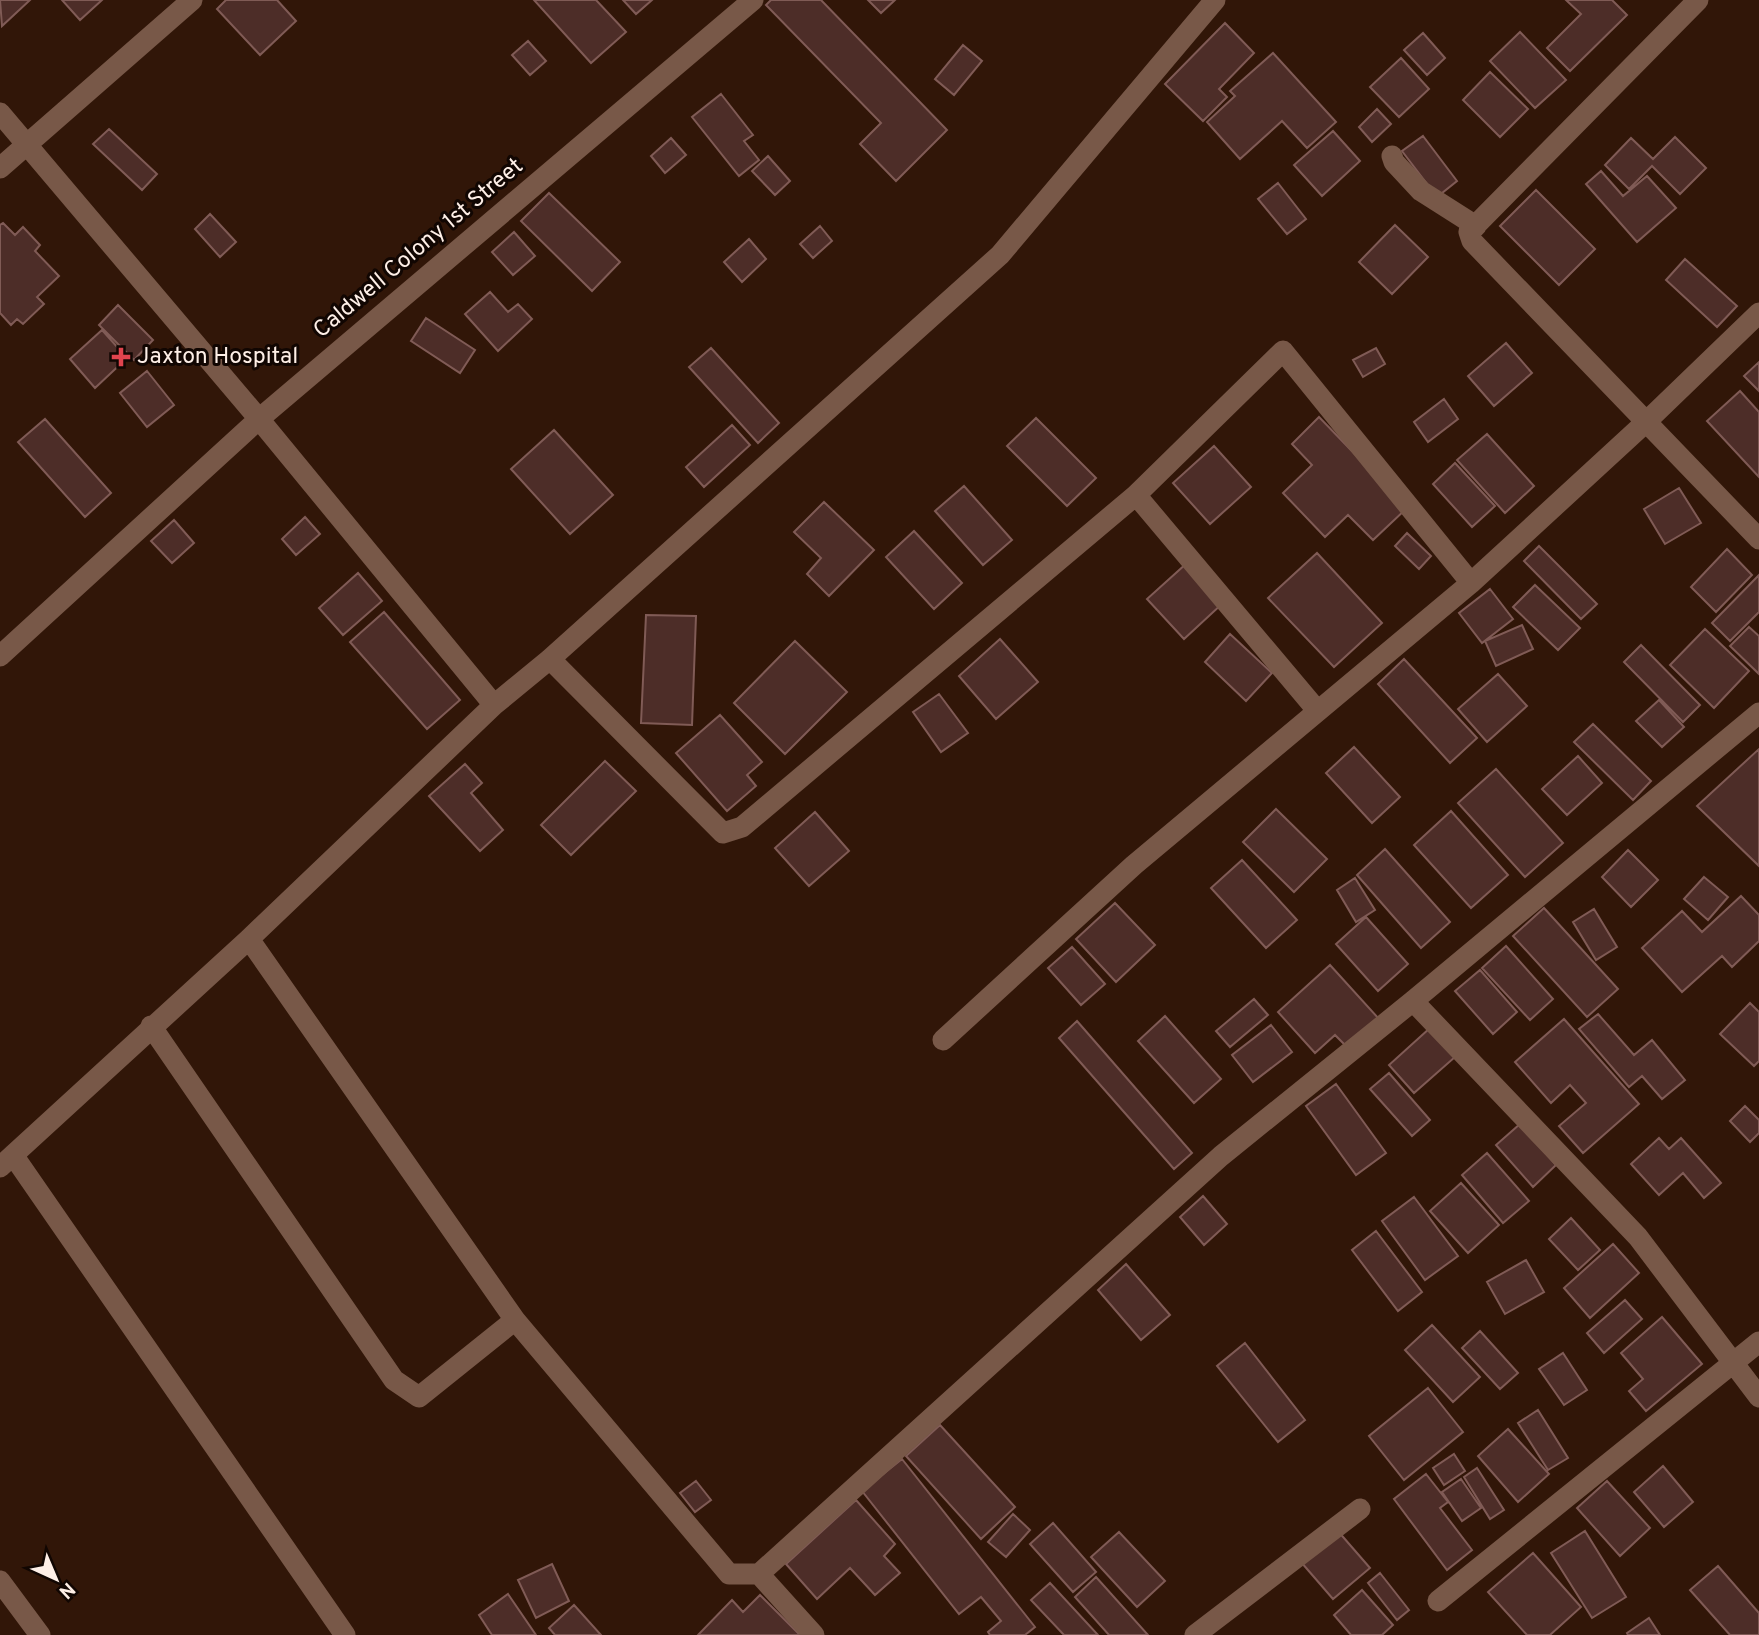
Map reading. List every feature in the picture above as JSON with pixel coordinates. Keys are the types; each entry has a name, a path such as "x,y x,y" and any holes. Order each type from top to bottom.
{"street":[{"path":"0,168 192,0"},
{"name":"Caldwell Colony 1st Street","path":"0,656 259,419 753,0"},
{"path":"345,1635 6,1161 249,939 494,705 550,659 1000,255 1214,0"},
{"path":"1698,0 1469,232 1472,241 1759,539"},
{"path":"0,113 259,419 494,705"},
{"path":"1392,156 1394,162 1421,191 1476,226"},
{"path":"943,1040 1134,865 1316,709 1471,583 1646,422 1759,313"},
{"path":"550,659 723,834 742,827 1136,495 1283,351 1471,583"},
{"path":"1136,495 1316,709"},
{"path":"249,939 515,1320 729,1574 760,1574 1221,1156 1413,1001 1759,713"},
{"path":"1413,1001 1638,1237 1759,1397"},
{"path":"151,1026 394,1380 419,1397 515,1320"},
{"path":"1438,1601 1759,1342"},
{"path":"1195,1635 1360,1509"},
{"path":"760,1574 814,1635"},
{"path":"0,1581 40,1635"}],"building":[{"path":"0,0 30,0 2,26"},
{"path":"62,0 102,0 80,20"},
{"path":"226,0 277,0 296,21 260,55 217,9"},
{"path":"534,0 596,0 626,32 591,63"},
{"path":"623,0 652,0 636,14"},
{"path":"771,0 821,0 947,130 896,181 860,144 881,123 766,5"},
{"path":"868,0 895,0 881,13"},
{"path":"1566,0 1612,0 1627,15 1570,71 1547,48 1581,14"},
{"path":"1225,23 1254,53 1219,89 1227,97 1203,121 1165,84"},
{"path":"1520,32 1566,80 1535,108 1490,61"},
{"path":"1423,33 1445,58 1427,75 1404,50"},
{"path":"528,41 546,61 530,75 512,55"},
{"path":"963,45 982,61 954,95 935,79"},
{"path":"1273,53 1336,122 1307,148 1282,121 1240,159 1207,122 1235,96 1230,91"},
{"path":"1401,58 1429,89 1399,117 1370,87"},
{"path":"1490,72 1528,109 1500,137 1463,100"},
{"path":"721,94 753,135 744,141 759,160 739,176 692,117"},
{"path":"1377,109 1391,124 1372,142 1359,127"},
{"path":"109,129 157,174 142,190 93,144"},
{"path":"1333,131 1360,161 1322,196 1294,165"},
{"path":"1423,136 1457,181 1437,197 1402,151"},
{"path":"1675,137 1706,168 1680,194 1652,166 1629,189 1605,165 1631,138 1653,159"},
{"path":"671,138 686,155 665,173 651,156"},
{"path":"768,156 790,181 775,195 752,171"},
{"path":"1601,171 1623,196 1647,176 1676,208 1637,242 1586,184"},
{"path":"1278,183 1306,219 1287,234 1258,199"},
{"path":"1536,190 1595,249 1559,285 1500,226"},
{"path":"549,193 620,262 592,291 521,221"},
{"path":"210,214 236,242 220,257 195,229"},
{"path":"3,223 15,235 23,227 40,245 35,251 59,276 37,297 44,304 23,324 17,319 11,325 0,313 0,225"},
{"path":"1395,225 1428,257 1392,294 1359,262"},
{"path":"820,226 832,241 813,258 800,244"},
{"path":"514,232 535,256 513,275 492,252"},
{"path":"749,239 766,259 742,282 724,262"},
{"path":"1685,259 1737,306 1717,327 1666,280"},
{"path":"490,292 508,312 518,304 532,319 498,351 465,314"},
{"path":"118,305 153,340 134,360 99,325"},
{"path":"426,318 475,350 460,373 411,341"},
{"path":"102,330 127,358 95,388 70,359"},
{"path":"1506,343 1532,373 1494,406 1468,376"},
{"path":"711,348 779,423 758,443 689,367"},
{"path":"1376,348 1385,364 1363,377 1353,360"},
{"path":"1759,362 1759,391 1744,376"},
{"path":"147,371 174,405 147,427 120,393"},
{"path":"1740,391 1759,412 1759,477 1707,421"},
{"path":"1444,399 1458,419 1428,442 1414,422"},
{"path":"1319,417 1407,508 1373,540 1348,515 1325,537 1283,493 1312,465 1292,444"},
{"path":"1036,418 1096,478 1067,506 1007,446"},
{"path":"45,419 111,493 85,517 18,442"},
{"path":"732,425 750,445 704,487 686,467"},
{"path":"554,430 613,495 570,534 511,469"},
{"path":"1487,434 1534,486 1505,513 1457,460"},
{"path":"1214,446 1251,487 1210,524 1173,483"},
{"path":"1455,463 1495,506 1472,527 1433,484"},
{"path":"964,486 1012,540 983,565 935,511"},
{"path":"1679,488 1701,523 1665,544 1644,509"},
{"path":"824,502 874,550 829,596 807,574 821,558 794,532"},
{"path":"305,517 320,534 296,555 282,539"},
{"path":"174,520 194,543 172,563 151,541"},
{"path":"914,531 962,583 934,609 886,557"},
{"path":"1407,533 1431,556 1419,569 1395,546"},
{"path":"1539,546 1597,604 1581,619 1524,561"},
{"path":"1727,549 1752,575 1716,612 1691,587"},
{"path":"1317,553 1382,623 1334,667 1268,598"},
{"path":"1187,563 1223,603 1184,639 1147,599"},
{"path":"358,573 382,601 343,635 319,608"},
{"path":"1759,575 1759,612 1730,641 1712,623"},
{"path":"1535,585 1580,628 1558,650 1513,607"},
{"path":"1490,589 1513,619 1482,643 1459,613"},
{"path":"384,612 460,700 427,729 350,642"},
{"path":"646,615 696,616 692,725 641,723"},
{"path":"1522,625 1533,649 1496,666 1485,641"},
{"path":"1749,627 1759,636 1759,674 1730,646"},
{"path":"1705,629 1749,671 1714,708 1670,665"},
{"path":"1230,634 1272,673 1246,701 1205,662"},
{"path":"1000,639 1038,682 996,719 959,676"},
{"path":"795,641 847,692 785,754 734,703"},
{"path":"1641,645 1700,705 1683,722 1624,662"},
{"path":"1404,659 1477,738 1450,763 1378,684"},
{"path":"1498,674 1527,706 1487,742 1458,709"},
{"path":"939,694 968,733 941,752 913,712"},
{"path":"1659,700 1684,727 1662,747 1636,721"},
{"path":"720,715 762,762 747,775 756,786 727,811 676,753"},
{"path":"1593,724 1651,781 1633,800 1574,742"},
{"path":"1354,747 1400,797 1372,823 1326,773"},
{"path":"1759,749 1759,866 1697,806"},
{"path":"1578,756 1602,783 1567,815 1542,789"},
{"path":"605,761 636,791 571,855 541,825"},
{"path":"465,764 482,783 471,793 503,830 480,851 429,796"},
{"path":"1496,769 1563,843 1525,877 1458,803"},
{"path":"1276,809 1327,859 1294,892 1243,842"},
{"path":"1451,811 1508,875 1471,908 1414,845"},
{"path":"815,812 849,851 809,886 775,848"},
{"path":"1385,849 1450,922 1421,948 1357,875"},
{"path":"1628,850 1658,880 1631,907 1602,877"},
{"path":"1242,860 1297,920 1266,948 1211,888"},
{"path":"1704,877 1728,897 1708,920 1684,899"},
{"path":"1355,878 1375,910 1356,922 1337,890"},
{"path":"1741,896 1759,915 1759,941 1732,967 1722,956 1682,992 1642,948 1682,911 1702,932"},
{"path":"1115,903 1155,945 1116,982 1076,939"},
{"path":"1544,908 1618,989 1587,1017 1513,936"},
{"path":"1594,909 1617,947 1596,960 1573,922"},
{"path":"1366,917 1408,964 1378,991 1336,944"},
{"path":"1506,946 1553,999 1530,1020 1482,968"},
{"path":"1072,947 1105,984 1081,1005 1048,968"},
{"path":"1330,965 1379,1019 1348,1048 1335,1035 1315,1053 1278,1012"},
{"path":"1480,970 1517,1012 1493,1034 1455,991"},
{"path":"1254,999 1268,1015 1230,1047 1216,1031"},
{"path":"1750,1003 1759,1012 1759,1061 1754,1066 1720,1034"},
{"path":"1598,1014 1634,1055 1652,1040 1685,1080 1662,1099 1642,1076 1629,1087 1579,1029"},
{"path":"1165,1016 1221,1079 1194,1103 1138,1041"},
{"path":"1564,1019 1639,1104 1583,1153 1559,1126 1586,1103 1570,1085 1551,1103 1515,1062"},
{"path":"1077,1021 1192,1153 1174,1169 1059,1038"},
{"path":"1271,1025 1292,1052 1253,1082 1232,1055"},
{"path":"1430,1028 1455,1057 1414,1093 1389,1065"},
{"path":"1389,1073 1430,1120 1412,1136 1370,1089"},
{"path":"1336,1084 1386,1153 1356,1175 1306,1106"},
{"path":"1745,1106 1759,1120 1759,1133 1750,1142 1730,1121"},
{"path":"1520,1124 1556,1165 1533,1187 1496,1145"},
{"path":"1659,1138 1669,1149 1681,1138 1721,1183 1704,1198 1683,1173 1659,1195 1631,1164"},
{"path":"1487,1153 1529,1201 1503,1223 1462,1175"},
{"path":"1461,1183 1499,1225 1468,1253 1430,1211"},
{"path":"1203,1196 1227,1224 1204,1245 1180,1217"},
{"path":"1414,1197 1458,1256 1425,1280 1382,1221"},
{"path":"1571,1218 1600,1250 1578,1270 1549,1239"},
{"path":"1376,1231 1422,1292 1398,1311 1352,1250"},
{"path":"1613,1244 1639,1273 1590,1318 1564,1288"},
{"path":"1526,1260 1544,1292 1505,1314 1487,1282"},
{"path":"1126,1264 1170,1315 1141,1340 1098,1290"},
{"path":"1625,1300 1642,1319 1604,1353 1587,1333"},
{"path":"1662,1317 1702,1364 1646,1411 1629,1391 1643,1379 1621,1353"},
{"path":"1432,1325 1480,1377 1453,1402 1405,1350"},
{"path":"1480,1331 1518,1373 1500,1389 1462,1348"},
{"path":"1245,1343 1305,1420 1278,1442 1217,1366"},
{"path":"1563,1353 1587,1390 1564,1405 1539,1369"},
{"path":"1428,1388 1463,1432 1404,1480 1369,1436"},
{"path":"1538,1410 1568,1458 1548,1470 1518,1423"},
{"path":"940,1425 1015,1507 981,1539 906,1456"},
{"path":"1508,1429 1549,1474 1518,1502 1478,1456"},
{"path":"1454,1454 1465,1471 1444,1485 1433,1468"},
{"path":"902,1459 1035,1627 1025,1635 990,1635 988,1632 1001,1621 981,1597 959,1614 862,1491"},
{"path":"1663,1466 1693,1502 1664,1527 1634,1492"},
{"path":"1477,1468 1504,1510 1490,1519 1464,1477"},
{"path":"1426,1474 1448,1502 1440,1508 1472,1550 1447,1570 1394,1499"},
{"path":"1461,1479 1481,1508 1462,1521 1442,1492"},
{"path":"696,1481 711,1500 695,1512 680,1493"},
{"path":"1607,1481 1650,1528 1620,1556 1577,1508"},
{"path":"856,1500 895,1544 884,1556 900,1573 875,1595 850,1568 817,1599 786,1564"},
{"path":"1013,1514 1030,1530 1006,1557 988,1542"},
{"path":"1053,1523 1096,1572 1073,1592 1030,1544"},
{"path":"1337,1530 1370,1568 1333,1599 1301,1562"},
{"path":"1585,1531 1626,1597 1592,1618 1551,1553"},
{"path":"1119,1532 1165,1581 1137,1607 1091,1557"},
{"path":"1533,1553 1581,1607 1550,1635 1527,1635 1488,1592"},
{"path":"552,1564 569,1601 536,1618 518,1580"},
{"path":"1718,1566 1759,1613 1759,1635 1730,1635 1690,1590"},
{"path":"1380,1573 1409,1610 1397,1620 1368,1583"},
{"path":"1096,1577 1148,1635 1109,1635 1075,1597"},
{"path":"1050,1583 1098,1635 1064,1635 1031,1600"},
{"path":"1362,1590 1393,1625 1382,1635 1351,1635 1334,1615"},
{"path":"508,1594 536,1635 492,1635 479,1615"},
{"path":"760,1595 800,1635 698,1635 732,1600 743,1612"},
{"path":"574,1605 601,1635 555,1635 549,1628"},
{"path":"1649,1618 1660,1635 1628,1635 1627,1633"}],"place":[{"name":"Jaxton Hospital","path":"121,357"}]}
